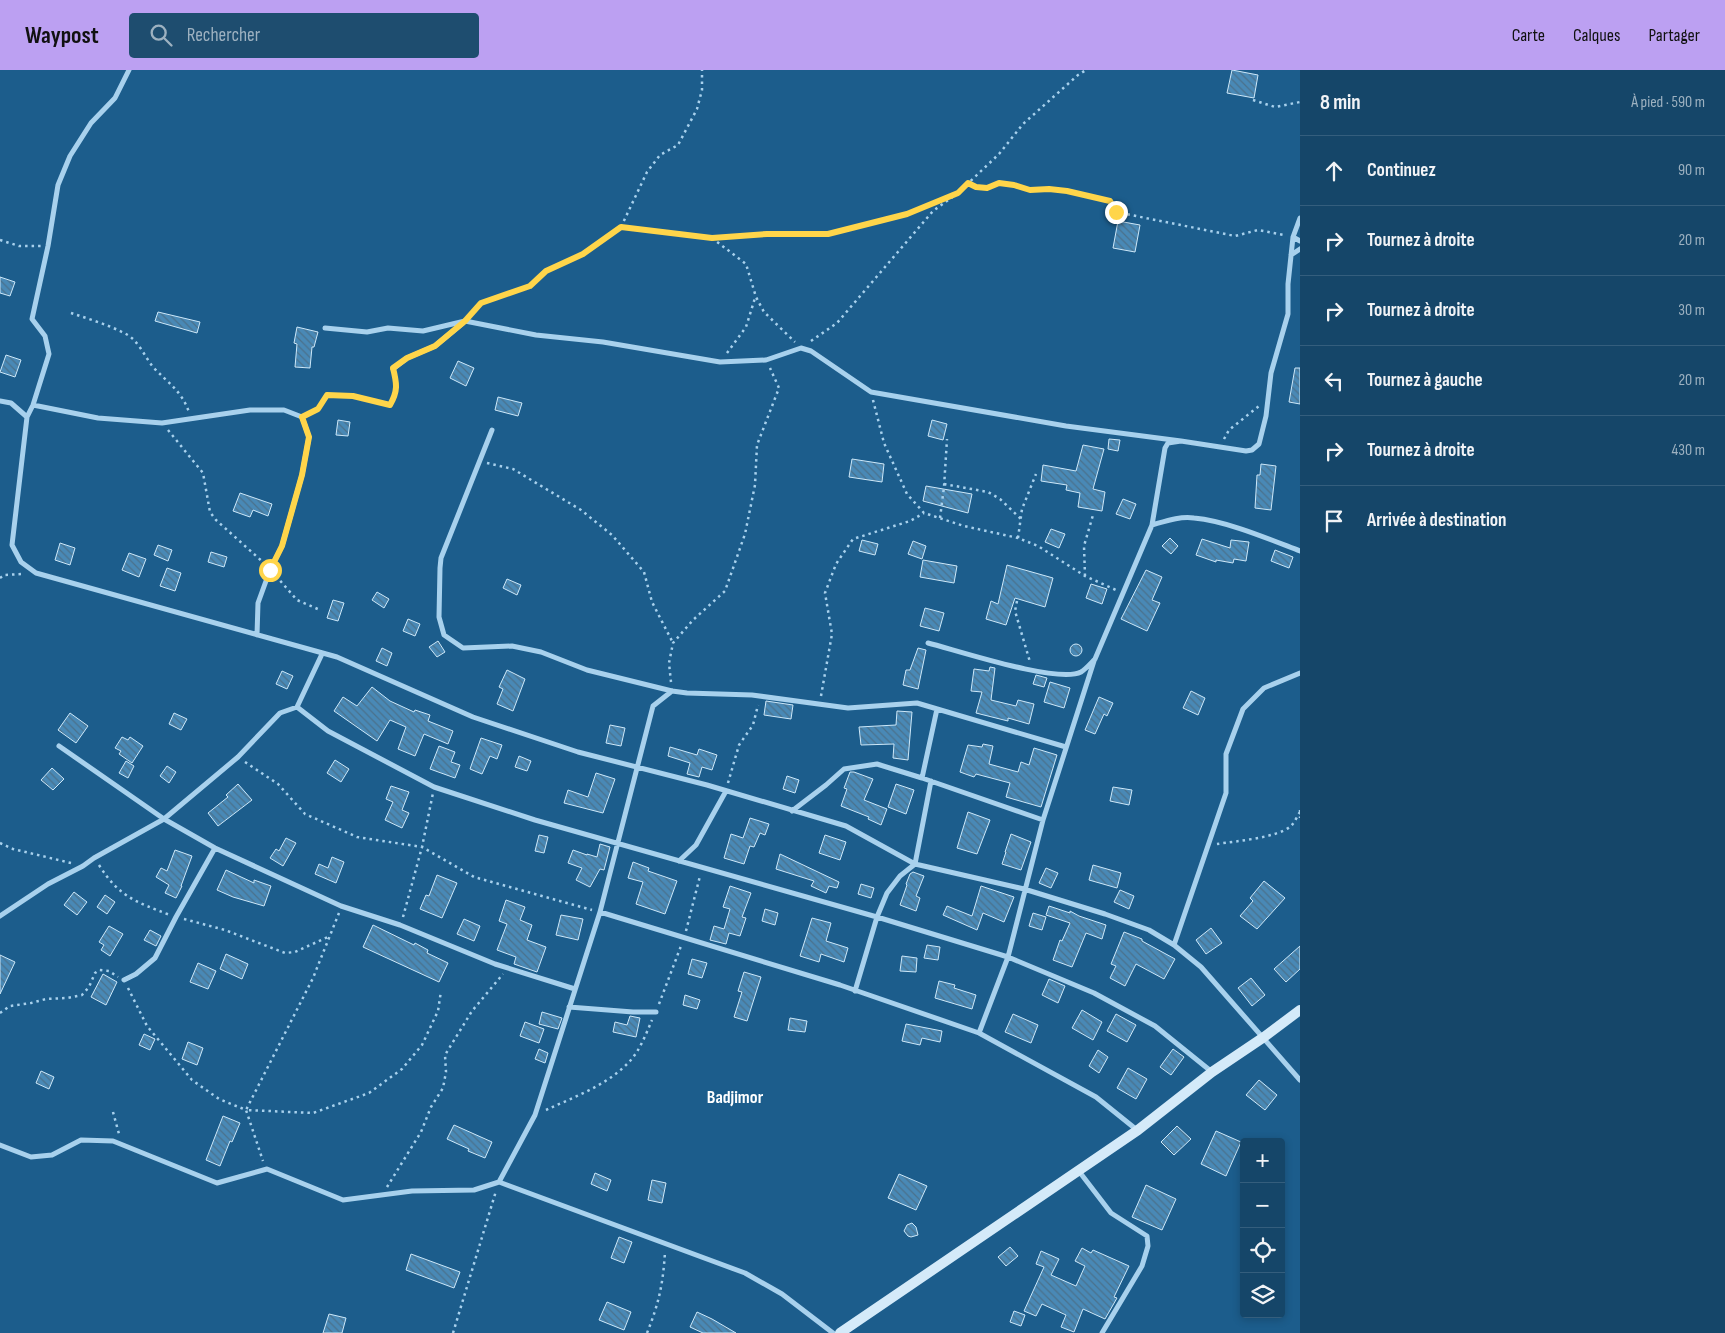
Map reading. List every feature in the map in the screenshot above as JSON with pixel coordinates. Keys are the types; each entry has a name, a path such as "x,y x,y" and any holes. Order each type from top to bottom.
{"main road":[{"path":"840,1333 1138,1130 1212,1072 1264,1038 1300,1010"}],"street":[{"path":"129,70 115,98 91,124 70,156 58,185 48,246 32,319 45,336 49,354 34,405 27,417 12,545 21,562 36,574 337,657 473,717 578,752 726,791 846,826 915,864 1024,889 1149,930 1174,945 1201,967 1300,1080"},
{"path":"325,328 367,332 388,328 423,331 465,321 536,335 603,342 720,362 766,360 801,348 811,351 871,392 1066,426 1252,450 1258,444 1272,373 1288,314 1288,284 1293,237 1300,218"},
{"path":"1293,237 1300,241"},
{"path":"1291,256 1300,249"},
{"path":"393,368 407,358 435,346 465,321"},
{"path":"0,401 11,403 27,417"},
{"path":"34,405 98,418 162,423 250,410 284,410 302,417 309,437 302,475 282,546 270,570 258,603 257,635"},
{"path":"492,430 441,558 439,617 444,635 463,648 512,646 541,652 587,670 687,693 760,696 848,708 917,703 1066,747"},
{"path":"979,1033 1008,957 1043,820 1095,659 1152,525 1165,448 1172,442 1181,441"},
{"path":"1152,525 1172,519 1194,518 1248,531 1300,552"},
{"path":"928,643 1056,675 1080,673 1095,659"},
{"path":"0,916 48,884 164,819 238,757 280,713 297,707 322,654"},
{"path":"1174,945 1226,793 1226,754 1243,710 1264,688 1300,673"},
{"path":"499,1182 535,1115 600,912 653,706 672,691"},
{"path":"297,707 328,731 434,787 535,820 877,917 1008,957 1094,993 1155,1026 1212,1072"},
{"path":"922,778 937,709"},
{"path":"59,746 164,819 215,848 341,906 400,926 507,968 575,989"},
{"path":"792,811 826,785 844,768 877,764 1043,820"},
{"path":"855,991 877,917 887,893 900,876 915,864 931,781"},
{"path":"679,860 696,844 726,791"},
{"path":"124,980 136,974 155,958 215,848"},
{"path":"600,912 855,991 979,1033 1096,1097 1138,1130"},
{"path":"569,1007 656,1012"},
{"path":"0,1145 31,1157 52,1155 81,1140 113,1141 217,1183 267,1169 343,1200 412,1191 474,1190 499,1182 745,1273 782,1294 833,1333"},
{"path":"1078,1170 1111,1213 1146,1236 1148,1246 1142,1266 1102,1333"}],"path":[{"path":"465,321 481,303 530,286 546,271 583,254 621,227 647,172 660,155 678,145 694,116 702,90 702,70"},
{"path":"712,238 746,264 756,297 764,312 801,348 837,322 933,211 958,193 999,154 1023,124 1086,70"},
{"path":"1253,100 1275,106 1300,102"},
{"path":"968,183 976,187 987,188 999,183 1030,190 1049,189 1067,191 1110,201 1116,212 1235,236 1258,230 1293,237"},
{"path":"621,227 712,238 767,234 828,234 907,214 958,193"},
{"path":"0,240 19,246 48,246"},
{"path":"720,362 746,327 756,297"},
{"path":"71,312 128,334 148,357 152,366 175,387 185,401 192,419"},
{"path":"672,691 669,663 673,644 693,620 724,591 745,534 755,485 756,445 779,388 766,360"},
{"path":"302,417 318,409 327,395 353,396 390,405 397,386 393,368"},
{"path":"871,392 884,443 907,494 924,512 964,526 1018,538 1038,546 1085,576 1123,593"},
{"path":"1220,446 1229,430 1268,399"},
{"path":"162,423 203,473 210,512 216,520 270,570 297,600 320,610"},
{"path":"940,518 947,439"},
{"path":"480,461 513,469 581,510 612,535 644,572 652,602 673,644"},
{"path":"1018,538 1022,510 1036,474"},
{"path":"944,484 988,492 1000,499 1021,519"},
{"path":"820,703 832,634 825,593 836,564 853,539 910,521 924,512"},
{"path":"1085,576 1084,546 1093,515"},
{"path":"0,578 4,575 36,574"},
{"path":"1017,601 1015,611 1033,670"},
{"path":"726,791 739,746 753,725 760,696"},
{"path":"238,757 278,784 305,814 357,837 422,847 474,877 600,912"},
{"path":"400,926 422,847 434,787"},
{"path":"1209,845 1254,839 1284,830 1293,825 1300,812"},
{"path":"1300,812 1300,818"},
{"path":"0,843 13,849 83,866"},
{"path":"94,858 109,882 134,901 176,917 225,930 285,953 295,952 331,936"},
{"path":"267,1169 260,1156 246,1110 313,978 331,936 341,906"},
{"path":"381,1196 421,1132 431,1107 443,1088 446,1072 445,1056 472,1011 507,968"},
{"path":"0,1013 10,1006 82,995 99,970 109,971 124,980 147,1026 192,1080 220,1099 246,1110 313,1113 369,1093 402,1069 422,1045 438,1011 441,991"},
{"path":"113,1112 122,1145"},
{"path":"452,1333 499,1182"},
{"path":"647,1333 658,1306 666,1243"}],"building":[{"path":"1232,70 1258,75 1254,98 1227,93"},
{"path":"1118,221 1140,225 1135,252 1113,248"},
{"path":"0,277 15,282 10,296 0,293"},
{"path":"158,312 200,322 197,333 155,321"},
{"path":"297,327 318,332 314,347 312,347 310,368 295,367 297,344 294,343"},
{"path":"6,355 21,360 15,377 0,372"},
{"path":"458,361 474,368 466,386 450,378"},
{"path":"1295,368 1300,368 1300,404 1289,402"},
{"path":"498,397 522,403 518,416 495,410"},
{"path":"338,420 350,422 348,436 336,435"},
{"path":"932,420 947,424 943,440 928,436"},
{"path":"1109,439 1120,440 1118,451 1108,449"},
{"path":"1083,445 1104,449 1093,489 1105,492 1102,511 1078,507 1080,493 1066,490 1067,485 1041,481 1043,465 1076,471"},
{"path":"852,459 884,464 882,482 849,477"},
{"path":"1261,464 1276,466 1271,510 1255,508 1257,475 1260,475"},
{"path":"926,486 972,494 968,513 923,501"},
{"path":"240,493 272,504 268,516 253,510 250,517 233,511"},
{"path":"1123,499 1136,504 1130,519 1116,514"},
{"path":"1051,529 1065,534 1059,548 1045,542"},
{"path":"1170,538 1178,546 1171,554 1162,546"},
{"path":"1202,539 1230,548 1231,540 1249,542 1246,561 1234,559 1233,563 1216,560 1216,562 1196,555"},
{"path":"862,540 878,544 875,555 859,551"},
{"path":"913,541 926,546 922,559 908,554"},
{"path":"60,543 75,548 70,565 55,560"},
{"path":"158,545 172,550 168,561 154,555"},
{"path":"1275,550 1293,557 1289,568 1271,561"},
{"path":"211,552 227,557 224,567 208,562"},
{"path":"129,553 146,559 139,577 122,570"},
{"path":"923,560 957,566 954,583 920,577"},
{"path":"1007,565 1053,578 1045,607 1015,598 1006,625 986,619 991,601 998,604"},
{"path":"167,568 181,573 175,591 160,586"},
{"path":"1146,570 1162,577 1152,600 1160,603 1147,631 1121,619"},
{"path":"507,579 521,585 517,595 503,588"},
{"path":"1091,584 1107,589 1102,604 1086,598"},
{"path":"377,592 389,599 384,608 372,600"},
{"path":"333,600 344,603 338,621 327,618"},
{"path":"925,608 944,613 939,631 920,626"},
{"path":"408,619 420,624 415,636 403,631"},
{"path":"438,641 445,652 437,657 429,647"},
{"path":"1078,644 1081,645 1081,655 1074,656 1071,655 1070,648 1071,645"},
{"path":"382,648 392,653 387,666 376,661"},
{"path":"918,648 926,650 918,689 903,685 906,670 910,670"},
{"path":"990,667 995,668 991,700 1016,706 1018,700 1034,704 1029,724 1008,718 1008,721 976,713 982,692 971,691 974,669 989,671"},
{"path":"507,670 525,679 513,711 497,704 503,689 499,687"},
{"path":"282,671 293,676 287,689 276,684"},
{"path":"1036,675 1047,678 1044,687 1033,684"},
{"path":"1050,682 1070,688 1064,708 1044,702"},
{"path":"372,687 390,701 414,712 415,710 430,715 428,721 453,731 448,744 424,734 415,756 398,749 406,727 390,720 377,741 334,711 343,697 357,706"},
{"path":"1191,691 1205,698 1198,715 1183,708"},
{"path":"1099,697 1113,703 1107,716 1104,714 1095,734 1085,730"},
{"path":"766,701 793,705 791,719 764,715"},
{"path":"897,711 912,712 908,760 893,758 894,744 861,745 859,727 896,725"},
{"path":"70,713 88,726 76,743 58,730"},
{"path":"174,713 187,719 181,730 169,724"},
{"path":"610,725 625,728 621,746 606,743"},
{"path":"122,737 128,740 130,737 143,746 132,763 119,754 121,751 115,748"},
{"path":"481,738 502,745 497,759 490,756 482,774 470,769"},
{"path":"983,744 993,746 989,764 1018,772 1021,762 1029,765 1034,748 1057,755 1041,807 1006,797 1010,783 976,774 974,777 960,772 968,745 982,747"},
{"path":"439,746 455,752 451,762 460,765 455,778 430,769"},
{"path":"670,747 697,755 699,749 717,755 712,770 702,767 699,777 687,774 690,763 668,756"},
{"path":"519,756 531,761 527,771 515,767"},
{"path":"335,760 349,769 341,782 327,773"},
{"path":"126,761 134,766 128,778 119,773"},
{"path":"167,766 176,772 169,783 160,776"},
{"path":"52,768 64,779 53,790 41,780"},
{"path":"850,772 873,779 864,800 887,809 881,825 868,819 869,817 841,806 847,789 844,788"},
{"path":"596,773 615,779 603,813 564,803 568,790 588,797"},
{"path":"787,776 799,780 795,793 783,789"},
{"path":"238,784 252,800 218,826 208,813 228,797 226,795"},
{"path":"896,784 914,790 906,814 888,807"},
{"path":"391,786 409,792 402,810 409,813 402,828 385,820 393,802 386,799"},
{"path":"1113,787 1132,790 1129,805 1110,801"},
{"path":"968,812 990,820 977,854 957,848"},
{"path":"750,818 769,824 765,835 760,833 754,847 750,846 744,864 724,858 731,834 743,838"},
{"path":"1011,834 1031,842 1021,870 1002,864"},
{"path":"539,835 548,837 544,853 535,851"},
{"path":"825,835 846,842 840,860 819,853"},
{"path":"286,838 296,843 283,866 270,858 276,849 279,851"},
{"path":"600,844 610,847 604,870 600,869 590,887 576,880 582,868 568,863 573,850 597,857"},
{"path":"175,850 192,856 176,898 165,893 169,885 156,877 161,868 167,871"},
{"path":"780,854 839,882 837,888 829,886 826,893 811,886 814,881 776,869"},
{"path":"332,857 344,862 336,883 315,874 319,864 328,868"},
{"path":"633,862 649,868 648,871 677,881 665,914 636,904 643,882 628,878"},
{"path":"1093,865 1121,873 1117,888 1089,880"},
{"path":"1046,868 1058,873 1051,888 1039,883"},
{"path":"226,870 254,883 254,880 271,886 264,906 217,890"},
{"path":"913,872 924,876 916,896 920,898 916,911 900,905 906,884 910,874"},
{"path":"437,875 457,883 442,918 420,909 426,895 429,896"},
{"path":"1264,881 1285,898 1257,929 1240,916 1253,901 1250,898"},
{"path":"861,884 874,888 871,898 858,894"},
{"path":"730,886 751,893 742,917 746,918 740,936 729,933 726,944 710,940 714,926 724,929 730,909 723,907"},
{"path":"981,886 1014,897 1004,922 983,913 977,930 943,915 947,906 972,916"},
{"path":"1120,890 1134,896 1129,909 1114,902"},
{"path":"74,892 87,902 77,915 64,905"},
{"path":"105,895 115,902 107,914 97,907"},
{"path":"506,900 525,907 520,920 532,925 527,940 546,947 537,972 514,964 516,957 497,950 507,924 499,921"},
{"path":"1049,906 1070,913 1070,911 1106,925 1102,939 1086,933 1072,967 1053,960 1060,940 1062,941 1070,923 1046,915"},
{"path":"765,909 778,913 775,925 762,921"},
{"path":"1033,913 1046,917 1042,930 1029,926"},
{"path":"561,915 583,919 578,940 556,935"},
{"path":"812,918 831,923 826,941 848,948 844,962 821,954 819,962 800,956"},
{"path":"464,919 480,926 474,941 457,934"},
{"path":"373,925 414,945 415,943 428,950 427,953 448,963 439,982 363,947"},
{"path":"109,926 123,934 110,956 101,950 104,945 99,942"},
{"path":"1211,928 1222,943 1206,954 1196,940"},
{"path":"150,930 161,936 156,946 144,940"},
{"path":"1124,932 1142,939 1142,941 1175,959 1164,979 1136,964 1125,986 1110,978 1116,966 1111,964"},
{"path":"927,945 940,947 938,960 924,958"},
{"path":"1300,946 1300,969 1286,982 1274,969"},
{"path":"226,954 248,964 242,979 220,969"},
{"path":"0,955 15,962 0,994"},
{"path":"902,956 917,958 916,972 900,971"},
{"path":"692,959 707,963 702,978 688,974"},
{"path":"198,963 216,971 208,989 190,982"},
{"path":"744,972 761,977 747,1021 734,1017 742,992 738,991"},
{"path":"103,974 117,982 106,1005 91,997"},
{"path":"1251,978 1265,995 1252,1006 1238,988"},
{"path":"1049,979 1065,986 1058,1003 1042,995"},
{"path":"939,981 955,985 954,988 976,995 972,1009 935,998"},
{"path":"685,995 700,1000 697,1009 683,1005"},
{"path":"1082,1010 1102,1022 1093,1040 1072,1028"},
{"path":"542,1012 562,1018 558,1029 539,1024"},
{"path":"1013,1014 1038,1025 1031,1043 1005,1032"},
{"path":"1116,1014 1136,1025 1127,1042 1107,1031"},
{"path":"630,1016 640,1018 636,1037 613,1032 615,1022 627,1025"},
{"path":"790,1018 807,1021 805,1032 788,1030"},
{"path":"525,1022 544,1029 539,1043 520,1036"},
{"path":"906,1024 942,1031 940,1042 922,1038 920,1045 902,1041"},
{"path":"144,1034 155,1039 150,1050 139,1045"},
{"path":"188,1042 203,1048 197,1065 182,1059"},
{"path":"539,1049 548,1053 545,1063 535,1059"},
{"path":"1173,1049 1184,1057 1171,1075 1160,1067"},
{"path":"1098,1050 1108,1057 1099,1073 1089,1066"},
{"path":"1128,1068 1147,1079 1136,1099 1117,1088"},
{"path":"41,1071 54,1077 49,1089 36,1083"},
{"path":"1259,1080 1277,1095 1265,1110 1246,1095"},
{"path":"223,1116 240,1123 220,1166 206,1160"},
{"path":"454,1125 492,1142 485,1158 447,1139"},
{"path":"1177,1126 1191,1139 1174,1155 1161,1142"},
{"path":"1216,1131 1240,1142 1226,1176 1201,1164"},
{"path":"595,1173 611,1180 607,1191 591,1184"},
{"path":"899,1174 927,1186 916,1210 888,1198"},
{"path":"652,1180 666,1183 662,1203 648,1200"},
{"path":"1146,1185 1176,1199 1162,1230 1132,1217"},
{"path":"912,1223 916,1227 918,1235 911,1237 904,1231 907,1225"},
{"path":"619,1237 632,1242 624,1263 611,1258"},
{"path":"1010,1247 1018,1256 1006,1266 998,1257"},
{"path":"1082,1248 1091,1253 1093,1250 1129,1266 1114,1297 1117,1298 1105,1319 1083,1309 1074,1332 1061,1327 1066,1315 1042,1304 1036,1316 1024,1311 1044,1267 1036,1264 1041,1251 1059,1259 1051,1275 1076,1286 1085,1266 1075,1261"},
{"path":"411,1254 460,1272 454,1288 406,1270"},
{"path":"607,1302 631,1312 624,1330 599,1320"},
{"path":"1014,1311 1025,1315 1021,1326 1010,1322"},
{"path":"697,1312 736,1333 703,1333 690,1327"},
{"path":"329,1314 346,1318 342,1333 323,1333"}],"district":[{"name":"Badjimor","path":"735,1097"}],"route":[{"path":"270,570 282,546 302,475 309,437 302,417 318,409 327,395 353,396 390,405 397,386 393,368 407,358 435,346 465,321 481,303 530,286 546,271 583,254 621,227 712,238 767,234 828,234 907,214 958,193 968,183 976,187 987,188 999,183 1030,190 1049,189 1067,191 1110,201 1116,212"}]}
